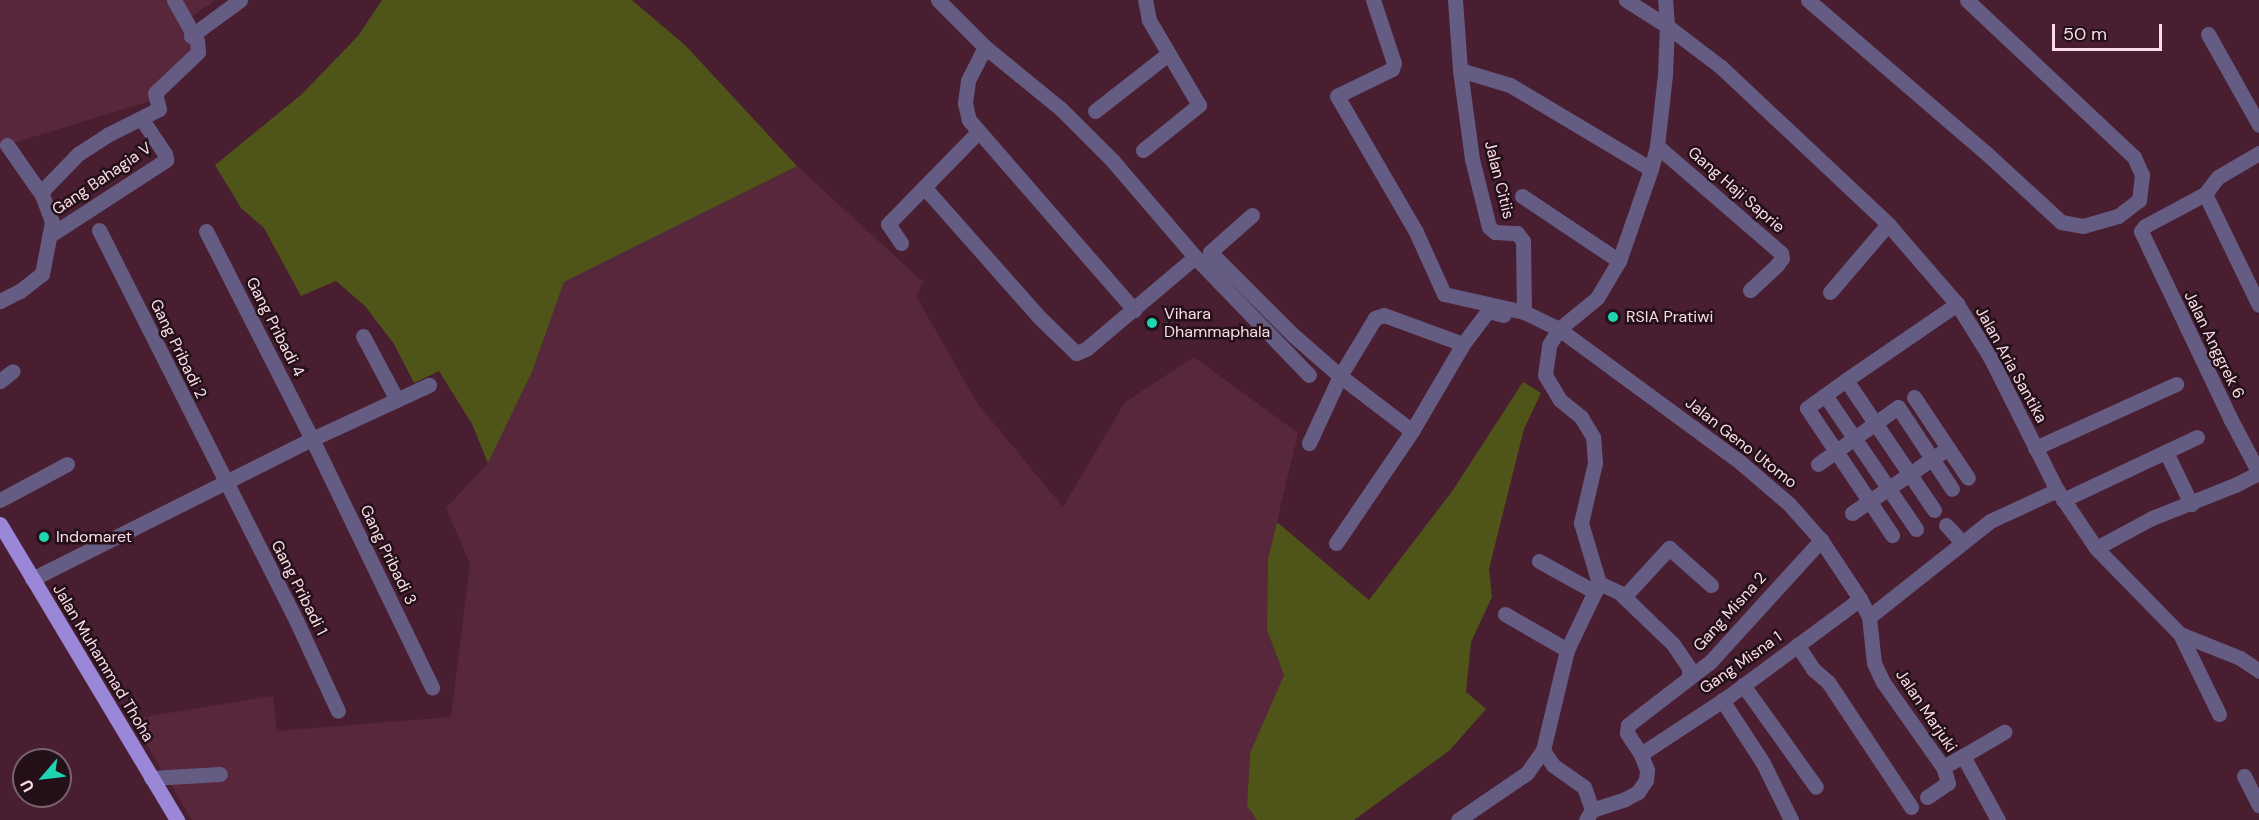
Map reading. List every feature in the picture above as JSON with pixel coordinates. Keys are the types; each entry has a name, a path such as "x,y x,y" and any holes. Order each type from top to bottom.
{"main road":[{"name":"Jalan Muhammad Thoha","path":"0,524 177,820"}],"street":[{"path":"42,195 44,189 78,154 159,109 155,93 198,51 196,41 191,36 174,0"},
{"path":"191,36 240,0"},
{"path":"938,0 985,47 1061,109 1112,160 1202,258 1280,335 1309,375"},
{"path":"1143,150 1199,105 1149,20 1145,0"},
{"path":"1373,0 1394,63 1392,69 1338,94 1337,98 1416,232 1444,294 1507,312 1557,331"},
{"name":"Jalan Citiis","path":"1455,0 1460,70 1472,159 1489,227 1495,232 1517,233 1523,242 1524,312"},
{"name":"Jalan Aria Santika","path":"1626,0 1667,26 1721,67 1888,224 1957,304 1990,357 2060,495 2096,548 2180,634 2240,658 2259,670"},
{"path":"1458,820 1527,773 1543,750 1567,650 1597,587 1581,523 1595,463 1593,437 1581,417 1560,400 1545,375 1549,345 1557,331 1597,298 1619,261 1651,169 1657,146 1665,75 1667,26 1665,0"},
{"path":"1808,0 1985,152 2061,222 2083,226 2118,216 2139,200 2142,175 2134,157 1967,0"},
{"path":"2208,34 2259,125"},
{"path":"985,47 968,81 965,103 969,120 1134,310"},
{"path":"1095,111 1168,54"},
{"path":"1460,70 1509,85 1651,169"},
{"name":"Gang Bahagia V","path":"49,236 166,160 165,154 141,118"},
{"path":"901,243 887,227 888,224 978,132"},
{"path":"0,301 20,291 42,274 52,222 42,195 7,145"},
{"name":"Gang Haji Saprie","path":"1657,146 1781,253 1782,258 1777,265 1750,290"},
{"path":"2259,155 2218,177 2205,194 2259,305"},
{"path":"924,187 1072,352 1076,353 1086,349 1202,258 1252,215"},
{"name":"Jalan Anggrek 6","path":"2205,194 2145,226 2141,231 2221,400 2259,473"},
{"path":"1522,196 1619,261"},
{"path":"1830,292 1888,224"},
{"name":"Gang Pribadi 2","path":"99,230 225,483"},
{"name":"Gang Pribadi 4","path":"206,231 312,439"},
{"path":"1202,258 1280,335 1340,376 1412,431"},
{"path":"1893,535 1807,408 1957,304"},
{"path":"1336,543 1412,431 1463,344 1489,307"},
{"path":"1507,312 1524,312 1557,331"},
{"path":"1309,443 1340,376 1375,318 1380,314 1463,344"},
{"name":"Jalan Geno Utomo","path":"1557,331 1740,462 1789,504 1821,540 1860,599 1869,617"},
{"path":"363,336 397,400"},
{"path":"0,381 13,371"},
{"path":"1846,380 1934,510"},
{"path":"2035,447 2176,384"},
{"path":"32,579 312,439 429,385"},
{"path":"1825,395 1916,529"},
{"path":"1914,397 1968,478"},
{"path":"1818,464 1898,407 1952,489"},
{"path":"1869,617 1990,521 2166,452 2197,437"},
{"name":"Gang Pribadi 3","path":"312,439 432,687"},
{"path":"1852,513 1948,448"},
{"path":"2166,452 2191,504"},
{"path":"0,500 67,464"},
{"path":"2096,548 2152,518 2191,504 2259,473"},
{"name":"Gang Pribadi 1","path":"225,483 296,620 338,711"},
{"path":"1946,525 1962,542"},
{"name":"Gang Misna 2","path":"1641,754 1627,733 1628,725 1711,661 1821,540"},
{"path":"1624,597 1669,548 1711,585"},
{"path":"1539,561 1597,587 1613,588 1673,644 1689,668 1689,678"},
{"name":"Gang Misna 1","path":"1641,754 1722,700 1860,599"},
{"path":"1505,614 1567,650"},
{"name":"Jalan Marjuki","path":"1869,617 1874,663 1883,682 1943,767 1963,756 1998,820"},
{"path":"2180,634 2219,714"},
{"path":"1797,645 1813,669 1828,682 1911,807"},
{"path":"1743,685 1816,787"},
{"path":"1722,700 1763,763 1791,820"},
{"path":"1963,756 2004,732"},
{"path":"1543,750 1553,765 1584,787 1589,815 1638,792 1646,780 1647,770 1641,754"},
{"path":"1927,796 1948,783 1943,767"},
{"path":"152,778 220,774"},
{"path":"2244,776 2259,805"}],"shaded area":[{"path":"0,0 216,0 188,19 204,53 157,99 0,147"},
{"path":"797,166 923,282 916,296 977,403 1063,507 1125,402 1194,357 1298,433 1268,559 1267,630 1284,675 1250,753 1247,806 1257,820 192,820 131,719 273,696 277,731 451,717 470,564 446,508 488,463 532,372 564,282"}],"green space":[{"path":"382,0 632,0 686,46 797,166 564,282 532,372 488,463 472,424 439,371 414,383 394,344 365,306 336,281 301,296 264,228 241,208 215,165 302,94 358,36"},
{"path":"1523,382 1541,393 1524,429 1489,569 1492,597 1471,642 1466,692 1486,709 1450,750 1354,820 1257,820 1247,806 1250,753 1284,675 1267,630 1268,559 1277,522 1369,600 1453,490"}],"place":[{"name":"RSIA Pratiwi","path":"1613,317"},
{"name":"Vihara Dhammaphala","path":"1152,323"},
{"name":"Indomaret","path":"44,537"}]}
